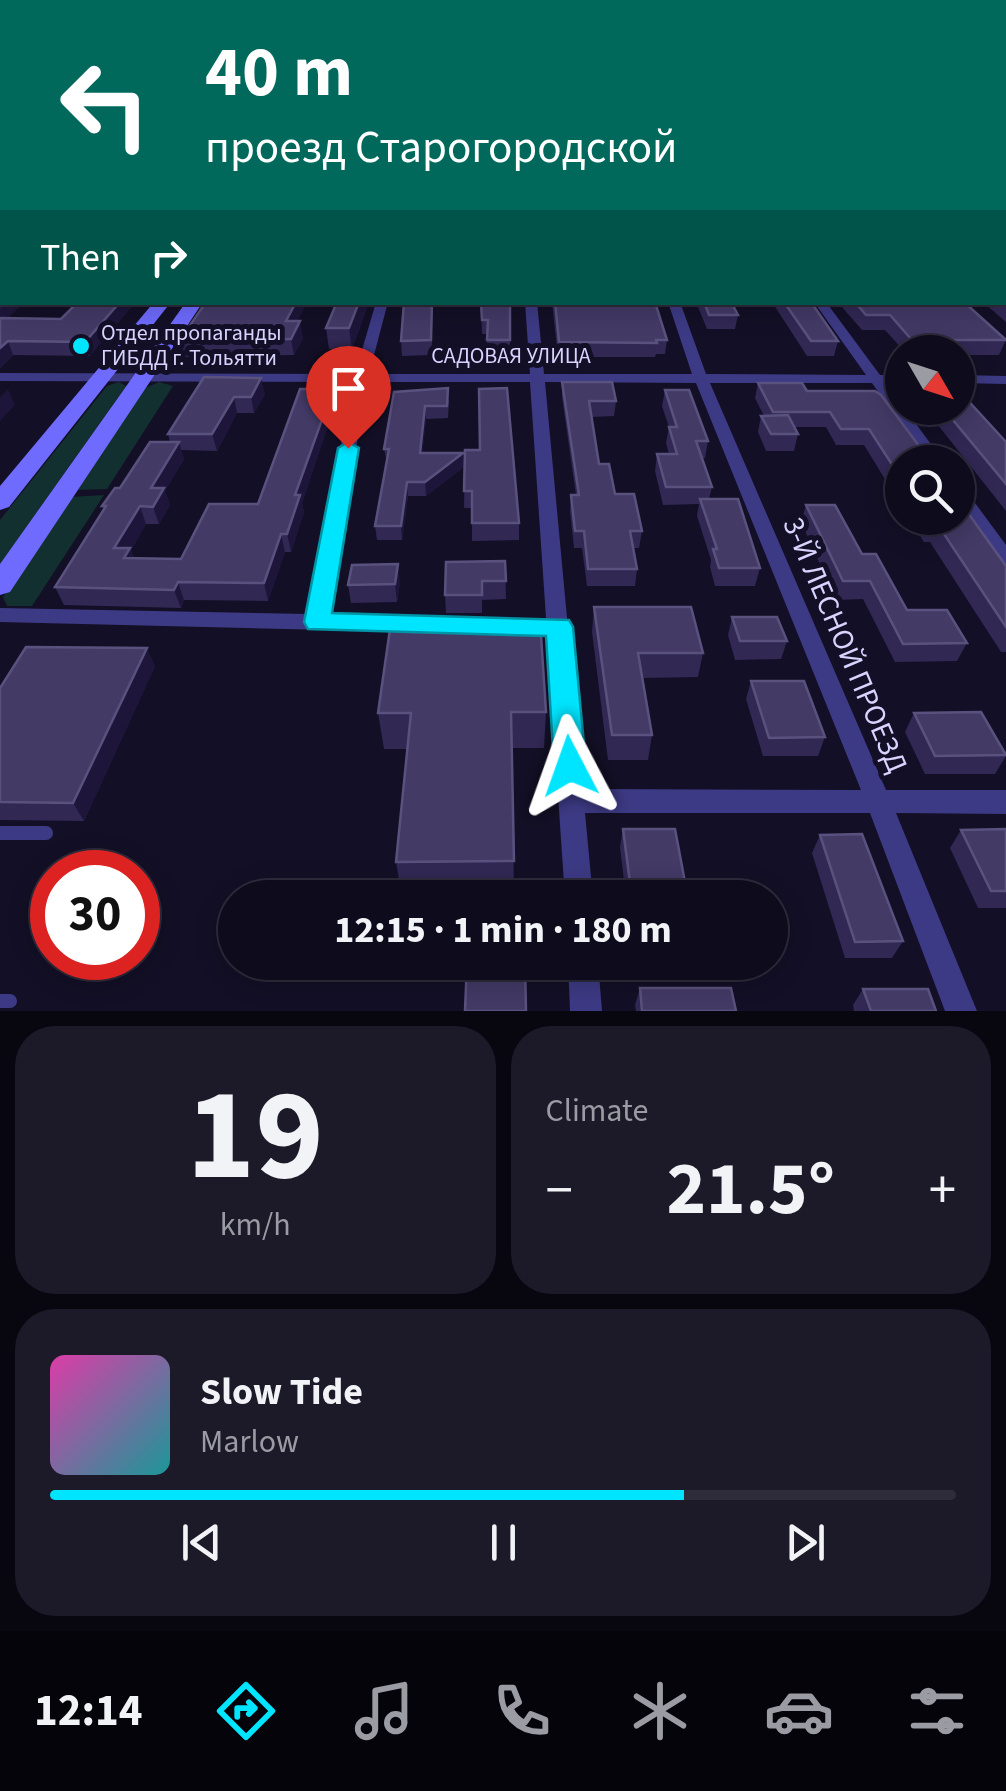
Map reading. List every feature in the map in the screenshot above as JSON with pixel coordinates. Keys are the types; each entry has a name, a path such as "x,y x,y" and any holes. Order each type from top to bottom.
{"main road":[{"path":"0,502 161,305"},
{"path":"0,585 193,305"}],"street":[{"path":"317,622 361,378 381,305"},
{"path":"532,305 550,627 572,801 577,880"},
{"name":"3-Й ЛЕСНОЙ ПРОЕЗД","path":"675,305 701,379 880,803 962,1011"},
{"path":"822,305 924,445"},
{"name":"САДОВАЯ УЛИЦА","path":"0,377 885,379"},
{"path":"975,380 1006,380"},
{"path":"975,515 1006,558"},
{"path":"0,615 429,624"},
{"path":"572,801 1006,802"},
{"path":"584,980 586,1011"}],"lane":[{"path":"0,833 46,833"}],"green space":[{"path":"119,382 126,386 0,564 0,520 107,386"},
{"path":"159,382 173,386 107,489 78,490 143,389"},
{"path":"104,495 32,606 7,606 3,597 71,497"}],"building":[{"path":"75,305 117,305 85,342 8,341 0,348 0,318 61,319"},
{"path":"204,305 294,305 286,321 300,321 291,339 180,340"},
{"path":"336,305 358,305 349,328 326,328"},
{"path":"404,305 432,305 431,340 401,341"},
{"path":"481,305 510,305 510,340 487,340 488,320 482,320"},
{"path":"555,305 656,305 667,340 656,340 657,343 559,342"},
{"path":"705,305 733,305 738,315 709,315"},
{"path":"786,305 813,305 838,341 811,341"},
{"path":"858,305 967,305 1006,340 975,340 975,335 908,335 890,315 866,315"},
{"path":"204,377 261,378 251,397 234,397 212,434 168,434"},
{"path":"562,382 612,382 616,401 589,401 599,464 609,464 615,494 634,494 642,531 630,531 637,569 588,569 584,531 575,531 571,495 579,495"},
{"path":"758,383 802,383 807,391 875,391 885,400 885,425 903,425 918,445 885,445 885,454 869,429 841,429 830,412 773,412"},
{"path":"448,388 447,406 425,406 420,453 463,453 425,482 407,482 401,526 375,526 389,449 384,449 394,392"},
{"path":"507,388 519,523 472,523 472,491 464,491 465,450 480,450 479,389"},
{"path":"300,389 333,389 295,495 300,495 287,534 281,534 264,583 178,582 174,590 55,587 106,506 102,506 115,488 120,488 150,442 179,442 151,488 164,488 153,507 140,506 114,548 130,548 124,558 181,559 209,504 258,504"},
{"path":"665,390 689,390 708,441 696,441 712,487 666,487 657,454 677,454 669,427 677,427"},
{"path":"975,408 1006,442 1006,484 975,445 957,425 975,425"},
{"path":"788,415 798,434 771,434 761,416"},
{"path":"700,499 738,499 760,568 719,568 713,549 717,549"},
{"path":"806,505 835,505 862,554 876,554 907,610 947,610 967,643 903,644 870,581 843,581"},
{"path":"975,523 1006,566 1006,627 945,535 975,535"},
{"path":"505,561 506,581 482,581 482,595 445,595 446,562"},
{"path":"398,564 395,584 348,585 352,565"},
{"path":"594,607 691,607 703,653 638,653 652,735 612,735"},
{"path":"732,617 777,617 787,641 740,641"},
{"path":"540,620 546,712 511,712 514,861 396,862 411,713 378,713 391,622"},
{"path":"26,647 147,648 73,803 0,802 0,688"},
{"path":"751,681 804,681 825,737 769,738"},
{"path":"981,712 1006,755 935,756 914,713"},
{"path":"623,829 675,829 685,880 630,880"},
{"path":"1006,829 1006,891 991,891 961,830"},
{"path":"862,834 903,941 855,942 820,835"},
{"path":"466,980 525,980 526,1011 465,1011"},
{"path":"640,988 731,988 736,1011 642,1011"},
{"path":"863,989 928,989 936,1011 871,1011"}],"place":[{"name":"Отдел пропаганды ГИБДД г. Тольятти","path":"81,346"}],"route":[{"path":"348,448 317,622 560,627 570,766"}]}
